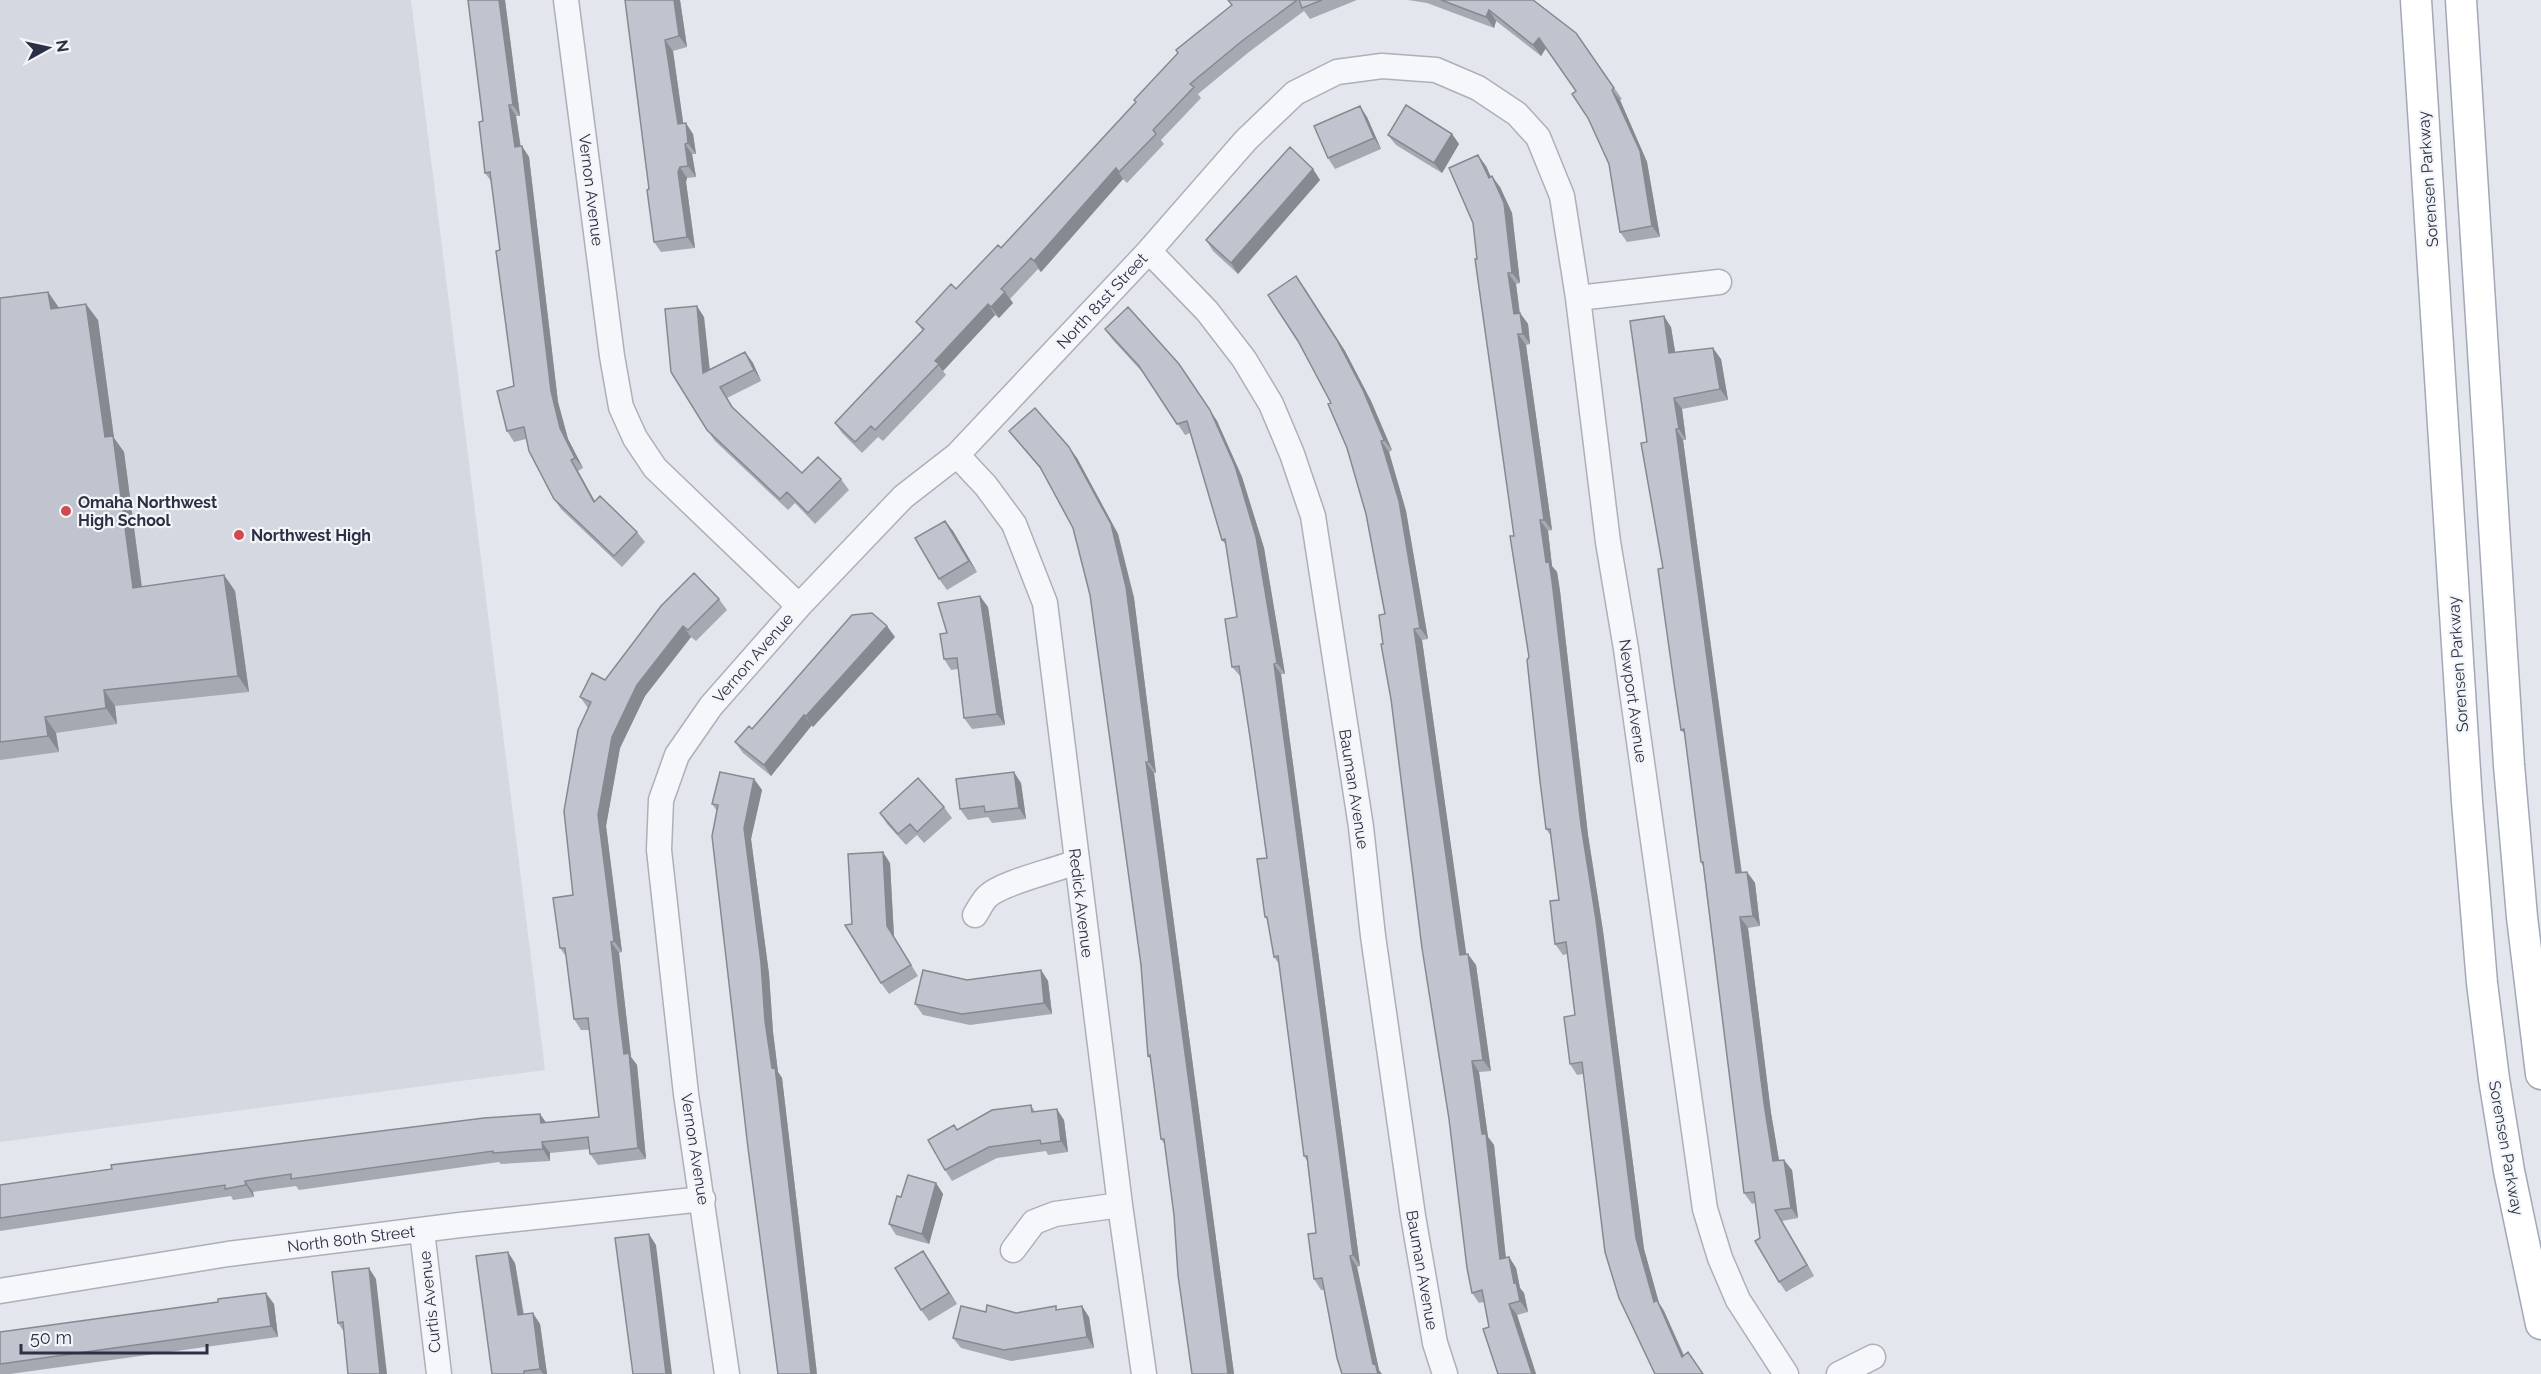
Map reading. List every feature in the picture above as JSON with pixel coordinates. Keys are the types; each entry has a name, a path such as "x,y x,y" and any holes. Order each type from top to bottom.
{"main road":[{"name":"Sorensen Parkway","path":"2416,0 2467,802 2482,983 2509,1171 2541,1324"},
{"path":"2462,0 2509,765 2522,917 2541,1074"}],"street":[{"name":"Vernon Avenue","path":"566,0 612,356 621,407 635,438 655,468 799,606 711,706 677,755 662,800 659,850 665,908 686,1094 703,1199 726,1374"},
{"name":"North 81st Street","path":"799,606 903,497 957,455 1149,251 1238,148 1295,93 1337,72 1382,66 1436,70"},
{"name":"Newport Avenue","path":"1436,70 1486,93 1517,114 1538,137 1550,161 1562,195 1578,298 1608,542 1626,649 1706,1209 1720,1258 1737,1300 1786,1374"},
{"name":"Bauman Avenue","path":"1149,251 1207,311 1244,359 1271,404 1313,516 1361,827 1373,936 1413,1216 1435,1343 1445,1374"},
{"path":"1578,298 1719,282"},
{"name":"Redick Avenue","path":"957,455 986,486 1014,524 1045,603 1120,1205 1144,1374"},
{"path":"975,915 988,896 1012,883 1050,873 1076,862"},
{"name":"North 80th Street","path":"0,1291 228,1254 703,1199"},
{"path":"1013,1250 1034,1221 1055,1214 1120,1205"},
{"name":"Curtis Avenue","path":"422,1231 438,1374"},
{"path":"1839,1374 1873,1357"}],"shaded area":[{"name":"Northwest High","path":"0,0 411,0 545,1070 0,1142"}],"building":[{"path":"468,0 499,0 513,105 509,105 515,147 522,146 551,391 560,428 575,458 571,460 594,502 600,496 637,532 614,556 554,499 529,451 524,427 507,431 497,391 514,386 496,251 500,250 490,172 485,173 479,122 483,121"},
{"path":"625,0 674,0 679,36 665,40 678,124 686,123 688,143 685,144 688,166 680,167 678,172 687,237 654,242"},
{"path":"1228,0 1297,0 1190,84 1194,87 1153,130 1156,134 1119,172 1116,168 1034,261 1031,258 1001,289 1005,292 991,307 988,304 935,361 939,364 875,430 871,426 855,442 835,423 924,329 916,322 951,284 956,289 998,245 1001,248 1136,102 1134,100 1178,53 1176,50 1232,5"},
{"path":"1299,0 1322,0 1302,8"},
{"path":"1441,0 1533,0 1576,33 1614,88 1612,90 1640,151 1652,226 1620,232 1609,164 1588,118 1572,94 1576,91 1539,38 1533,45 1489,10 1486,17"},
{"path":"1406,105 1452,134 1434,163 1388,135"},
{"path":"1360,106 1374,138 1328,158 1314,126"},
{"path":"1290,147 1313,169 1231,263 1206,240"},
{"path":"1478,155 1489,178 1492,176 1504,203 1512,273 1508,273 1514,314 1520,313 1523,334 1518,334 1544,520 1540,520 1546,562 1549,561 1552,581 1581,825 1596,920 1636,1238 1654,1302 1657,1300 1682,1357 1688,1352 1703,1374 1655,1374 1619,1298 1605,1252 1582,1062 1570,1064 1564,1017 1575,1015 1566,942 1555,944 1550,901 1559,900 1550,829 1546,829 1527,660 1529,657 1510,536 1514,536 1475,259 1477,259 1473,223 1449,168"},
{"path":"1296,276 1337,340 1363,390 1384,440 1381,441 1399,501 1420,628 1414,629 1460,955 1468,954 1483,1060 1472,1061 1482,1134 1486,1134 1500,1259 1509,1257 1514,1283 1516,1282 1520,1301 1509,1304 1532,1374 1498,1374 1483,1329 1489,1327 1482,1290 1472,1293 1449,1119 1422,948 1391,699 1381,644 1383,644 1379,615 1385,614 1366,514 1347,448 1328,404 1331,403 1298,341 1268,295"},
{"name":"Omaha Northwest High School","path":"48,292 51,309 86,304 105,437 113,436 133,588 224,575 238,676 104,690 106,708 45,717 48,736 0,742 0,298"},
{"path":"697,306 703,373 745,352 754,370 720,387 732,407 802,473 818,457 841,479 808,513 787,492 780,499 707,430 671,372 665,309"},
{"path":"1128,307 1179,364 1210,410 1235,466 1256,537 1277,663 1274,664 1353,1255 1350,1256 1373,1364 1375,1363 1378,1374 1342,1374 1322,1278 1314,1279 1308,1234 1316,1233 1307,1156 1304,1156 1278,956 1274,957 1267,917 1265,917 1257,859 1267,858 1239,666 1232,667 1225,619 1237,617 1225,539 1222,540 1187,421 1177,424 1139,366 1105,329"},
{"path":"1664,316 1669,353 1713,348 1720,389 1674,398 1679,429 1676,429 1736,873 1747,872 1753,916 1740,917 1764,1103 1773,1161 1784,1160 1791,1208 1775,1210 1807,1265 1779,1282 1755,1241 1760,1238 1754,1192 1744,1193 1703,862 1701,862 1684,729 1681,730 1658,569 1663,568 1641,443 1647,442 1630,321"},
{"path":"1035,408 1069,447 1111,524 1126,587 1149,762 1146,762 1228,1374 1192,1374 1178,1275 1174,1215 1164,1139 1161,1139 1150,1055 1148,1056 1141,965 1090,595 1073,528 1040,467 1009,431"},
{"path":"945,521 969,561 939,579 915,538"},
{"path":"694,573 719,599 688,630 683,626 637,685 612,737 598,815 614,941 611,942 619,1014 624,1054 629,1053 638,1148 590,1154 588,1137 542,1142 543,1149 493,1153 493,1151 291,1179 291,1174 245,1181 246,1185 225,1189 225,1185 0,1218 0,1185 112,1169 111,1165 484,1118 540,1114 541,1123 599,1117 588,1018 574,1019 565,948 560,948 553,898 573,895 564,811 578,730 591,702 580,697 592,673 605,680 661,606"},
{"path":"980,596 997,714 964,718 957,658 944,659 940,634 947,633 938,603"},
{"path":"872,613 887,626 806,716 804,715 764,765 735,742 749,726 752,729 852,615"},
{"path":"720,772 754,779 744,828 761,963 765,1021 772,1068 775,1067 811,1374 778,1374 748,1148 712,836 718,805 712,804"},
{"path":"1014,772 1019,808 985,812 984,806 960,809 956,779"},
{"path":"918,778 944,807 917,832 910,824 898,834 880,813"},
{"path":"883,852 887,926 911,965 881,983 845,925 852,924 848,854"},
{"path":"923,970 967,980 1041,970 1044,1003 962,1014 915,1004"},
{"path":"1031,1105 1032,1112 1057,1109 1061,1141 1041,1144 1040,1140 989,1147 945,1170 928,1140 954,1125 957,1130 992,1110"},
{"path":"908,1175 936,1183 922,1234 889,1224 897,1196 901,1197"},
{"path":"649,1234 666,1374 633,1374 615,1238"},
{"path":"923,1251 949,1293 921,1310 895,1268"},
{"path":"508,1252 518,1315 533,1313 540,1369 524,1371 524,1374 492,1374 476,1256"},
{"path":"369,1268 380,1374 348,1374 343,1322 338,1323 332,1272"},
{"path":"266,1293 271,1326 0,1364 0,1332 218,1302 218,1299"},
{"path":"987,1305 1016,1313 1056,1306 1056,1310 1082,1306 1087,1337 1004,1350 953,1338 961,1306 986,1312"}],"place":[{"name":"Omaha Northwest High School","path":"66,511"},
{"name":"Northwest High","path":"239,535"}]}
